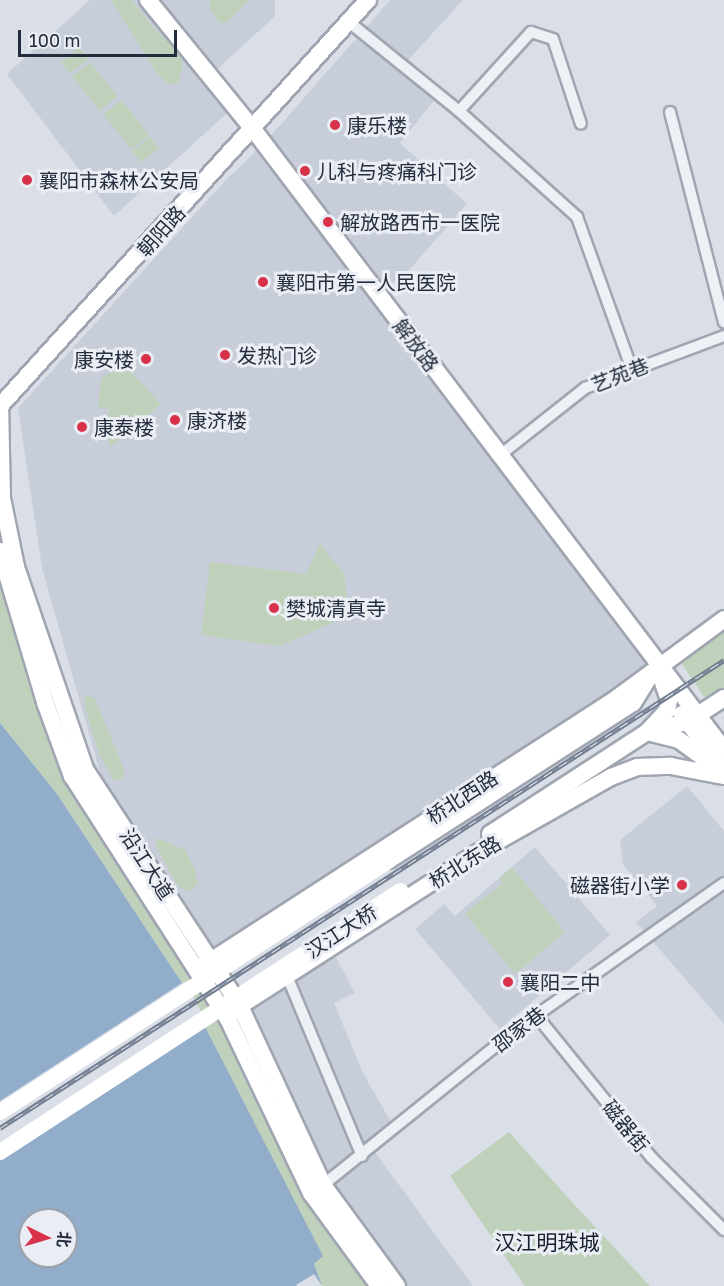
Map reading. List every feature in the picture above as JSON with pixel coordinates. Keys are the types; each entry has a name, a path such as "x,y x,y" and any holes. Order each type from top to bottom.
{"main road":[{"name":"解放路","path":"148,0 253,129 657,665 692,718 724,773"},
{"name":"朝阳路","path":"0,405 368,0"},
{"name":"沿江大道","path":"0,405 2,498 16,567 78,750 97,787 211,961 311,1193 379,1286"},
{"name":"沿江大道","path":"0,551 46,705 72,776 196,970 233,1010 323,1185 398,1286"},
{"name":"桥北西路","path":"196,970 617,698 657,665 724,619"},
{"name":"汉江大桥","path":"0,1112 633,703 657,665"},
{"path":"647,732 662,719 669,700 657,665"},
{"path":"692,718 724,698"},
{"name":"解放路","path":"692,718 724,750"},
{"name":"汉江大桥","path":"0,1152 647,732 692,718"},
{"path":"647,732 679,740 724,773"},
{"name":"桥北东路","path":"233,1010 482,850 611,777 637,767 671,766 724,773"}],"street":[{"path":"349,22 459,111 577,217 632,370"},
{"path":"459,111 531,32 553,39 581,124"},
{"path":"670,112 724,322"},
{"name":"艺苑巷","path":"500,456 585,388 724,336"},
{"name":"邵家巷","path":"323,1185 536,1015 724,883"},
{"path":"287,976 362,1156"},
{"name":"磁器街","path":"536,1015 652,1158 724,1230"}],"shaded area":[{"path":"90,0 275,0 275,16 210,76 235,106 114,216 7,74"},
{"path":"390,0 463,0 400,69 436,98 400,143 467,204 409,270 378,294 657,665 217,957 103,783 42,568 18,408 225,181 268,139"},
{"name":"磁器街小学","path":"687,786 724,831 724,1024 636,922 657,906 623,864 620,840"},
{"name":"襄阳二中","path":"535,847 610,935 500,1029 415,929 444,904 455,916"},
{"path":"333,952 355,993 334,1003 363,1073 395,1129 372,1148 473,1286 397,1286 323,1185 243,1012"}],"green space":[{"path":"111,0 131,0 160,35 176,45 183,64 178,83 168,85 158,75"},
{"path":"211,0 249,0 226,23 220,23 209,8"},
{"path":"79,48 88,59 70,73 61,62"},
{"path":"90,62 118,96 100,111 72,76"},
{"path":"121,100 149,135 131,149 103,114"},
{"path":"150,137 159,148 141,162 132,151"},
{"path":"124,364 161,404 111,447 107,435 109,409 98,408 101,378"},
{"path":"320,544 344,574 348,605 340,620 279,646 201,635 210,562 306,574"},
{"path":"0,551 46,705 380,1286 322,1286 314,1274 314,1264 322,1256 184,986 57,794 0,723"},
{"path":"724,619 724,698 707,701 677,657"},
{"path":"86,695 95,698 125,772 122,780 113,779 99,754 84,704"},
{"path":"157,838 185,850 195,870 198,884 192,889 186,891 175,882 156,845"},
{"path":"512,867 565,932 515,974 465,913 503,883 499,878"},
{"path":"509,1132 650,1286 525,1286 450,1176"}],"water":[{"path":"0,723 57,794 184,986 323,1256 314,1264 322,1286 0,1286"}],"pier":[{"path":"185,981 208,1025 0,1160 0,1101"},
{"path":"314,1274 322,1286 296,1285"}],"railway":[{"path":"0,1128 724,660"}],"place":[{"name":"康乐楼","path":"335,125"},
{"name":"儿科与疼痛科门诊","path":"305,171"},
{"name":"襄阳市森林公安局","path":"27,180"},
{"name":"解放路西市一医院","path":"328,222"},
{"name":"襄阳市第一人民医院","path":"263,282"},
{"name":"发热门诊","path":"225,355"},
{"name":"康安楼","path":"146,359"},
{"name":"康济楼","path":"175,420"},
{"name":"康泰楼","path":"82,427"},
{"name":"樊城清真寺","path":"274,608"},
{"name":"磁器街小学","path":"682,885"},
{"name":"襄阳二中","path":"508,982"}],"district":[{"name":"汉江明珠城","path":"547,1242"}]}
